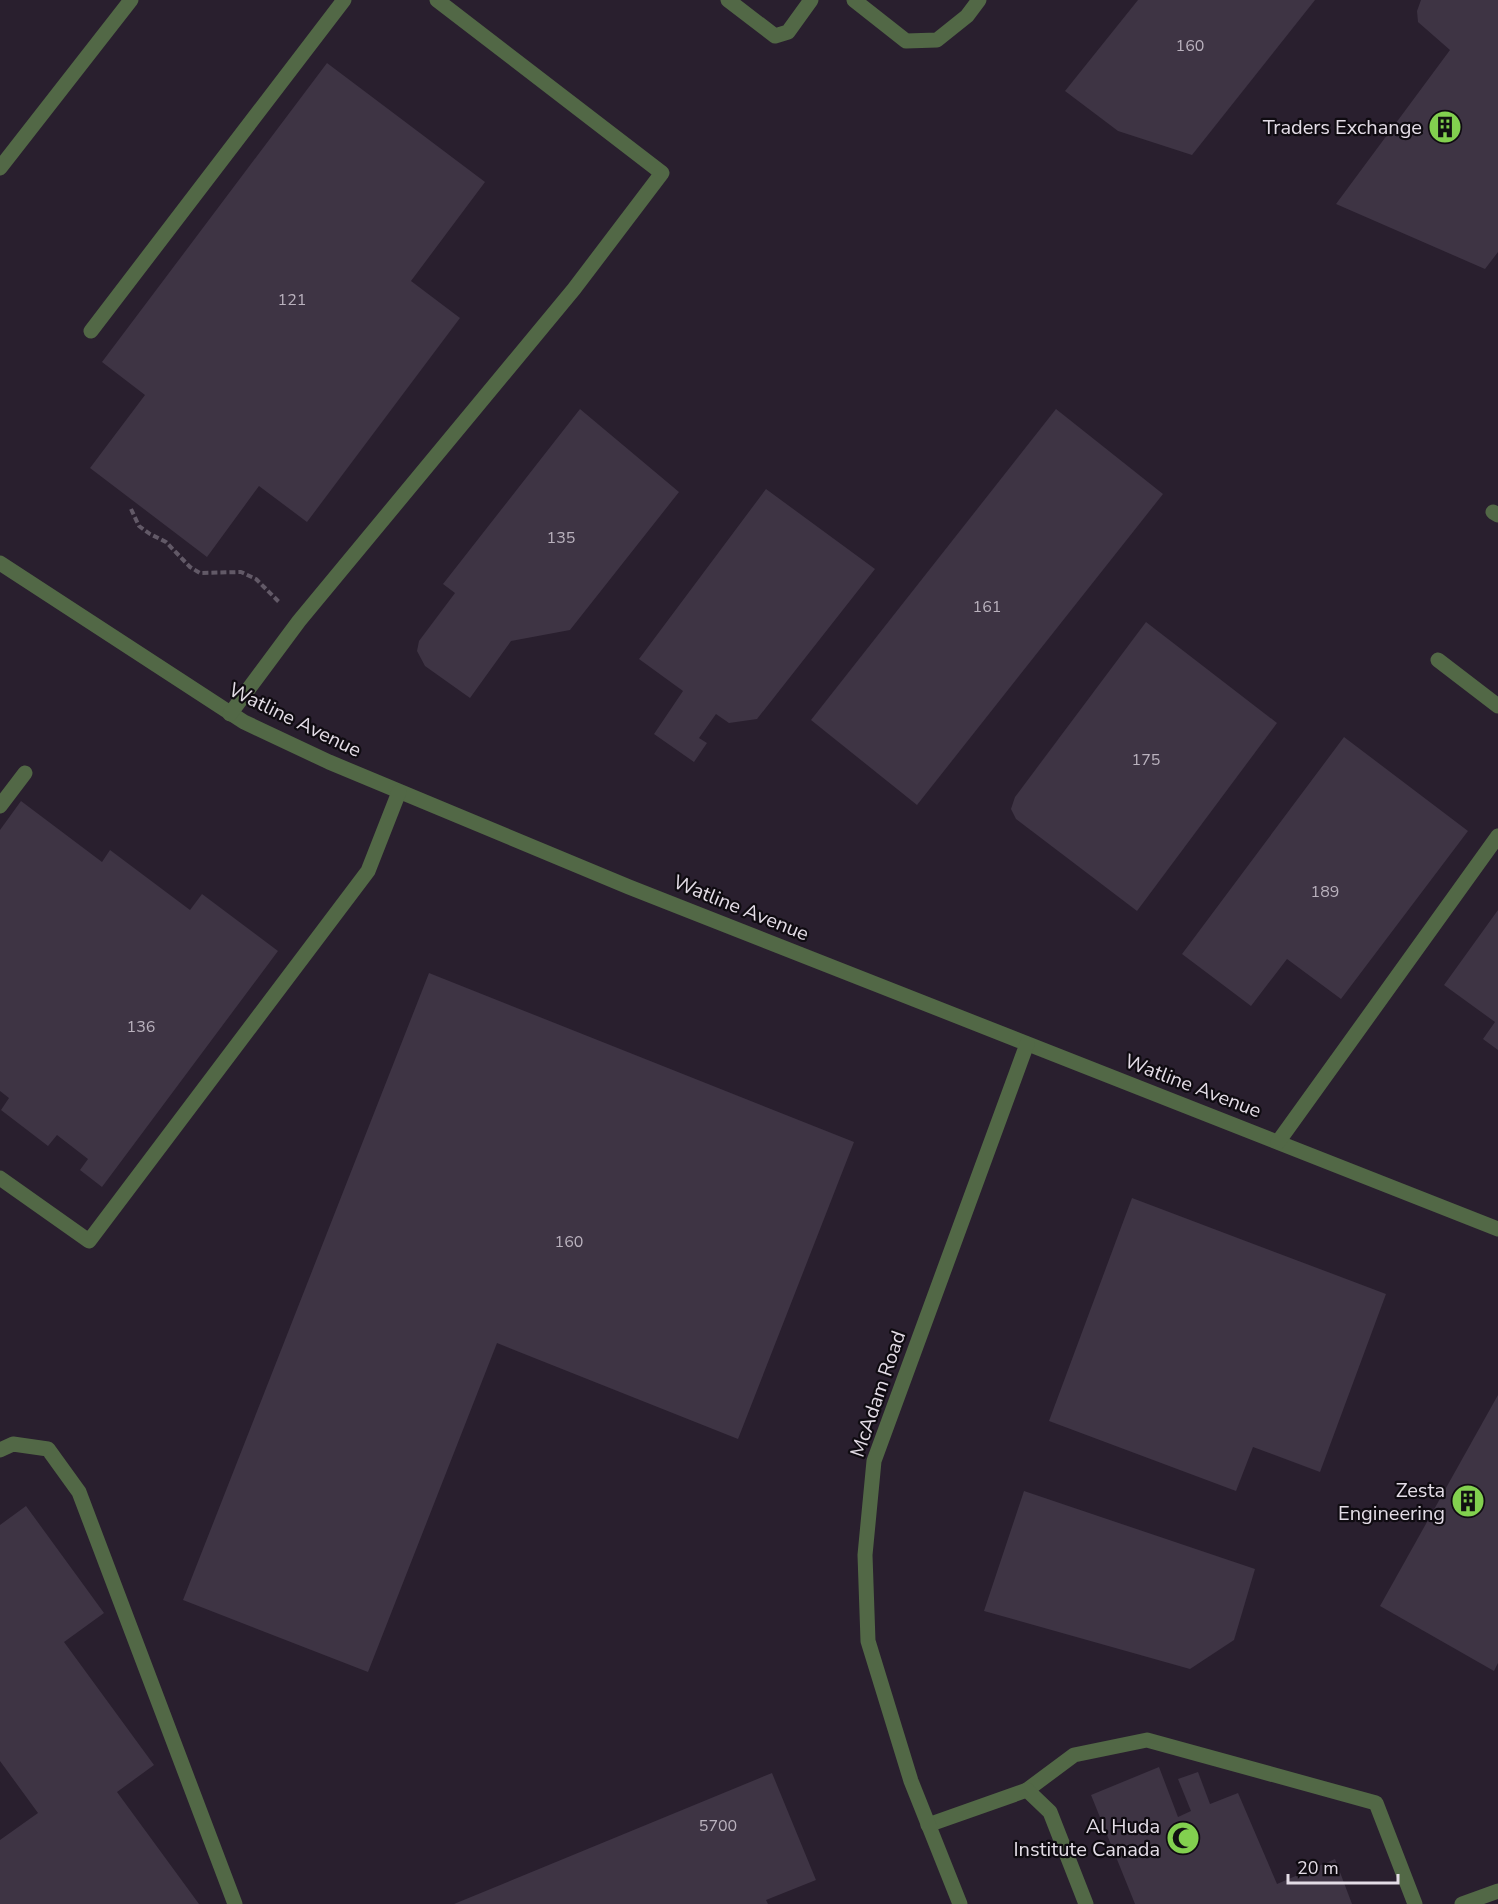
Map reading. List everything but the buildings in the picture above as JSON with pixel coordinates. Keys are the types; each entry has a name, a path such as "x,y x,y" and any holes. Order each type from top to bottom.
{"street":[{"path":"0,168 131,0"},
{"path":"91,331 344,0"},
{"path":"230,714 298,621 574,290 662,173 437,0"},
{"path":"728,0 775,36 788,32 811,0"},
{"path":"854,0 906,41 938,40 967,16 979,0"},
{"name":"Watline Avenue","path":"0,563 230,714 329,762 629,887 1498,1229"},
{"path":"1438,660 1498,706"},
{"path":"0,806 25,773"},
{"path":"0,1178 89,1241 368,871 399,792"},
{"path":"1278,1142 1498,836"},
{"name":"McAdam Road","path":"960,1904 910,1780 868,1641 865,1555 874,1461 1027,1044"},
{"path":"0,1450 13,1444 48,1449 79,1492 235,1904"},
{"path":"928,1825 1027,1790 1074,1755 1147,1740 1376,1803 1416,1904"},
{"path":"1027,1790 1050,1812 1086,1904"},
{"path":"1462,1904 1498,1891"}],"path":[{"path":"131,509 139,526 166,542 190,567 200,573 241,573 256,579 298,621"}],"place":[{"name":"Traders Exchange","path":"1445,127"},
{"name":"Zesta Engineering","path":"1468,1501"},
{"name":"Al Huda Institute Canada","path":"1183,1838"}]}
